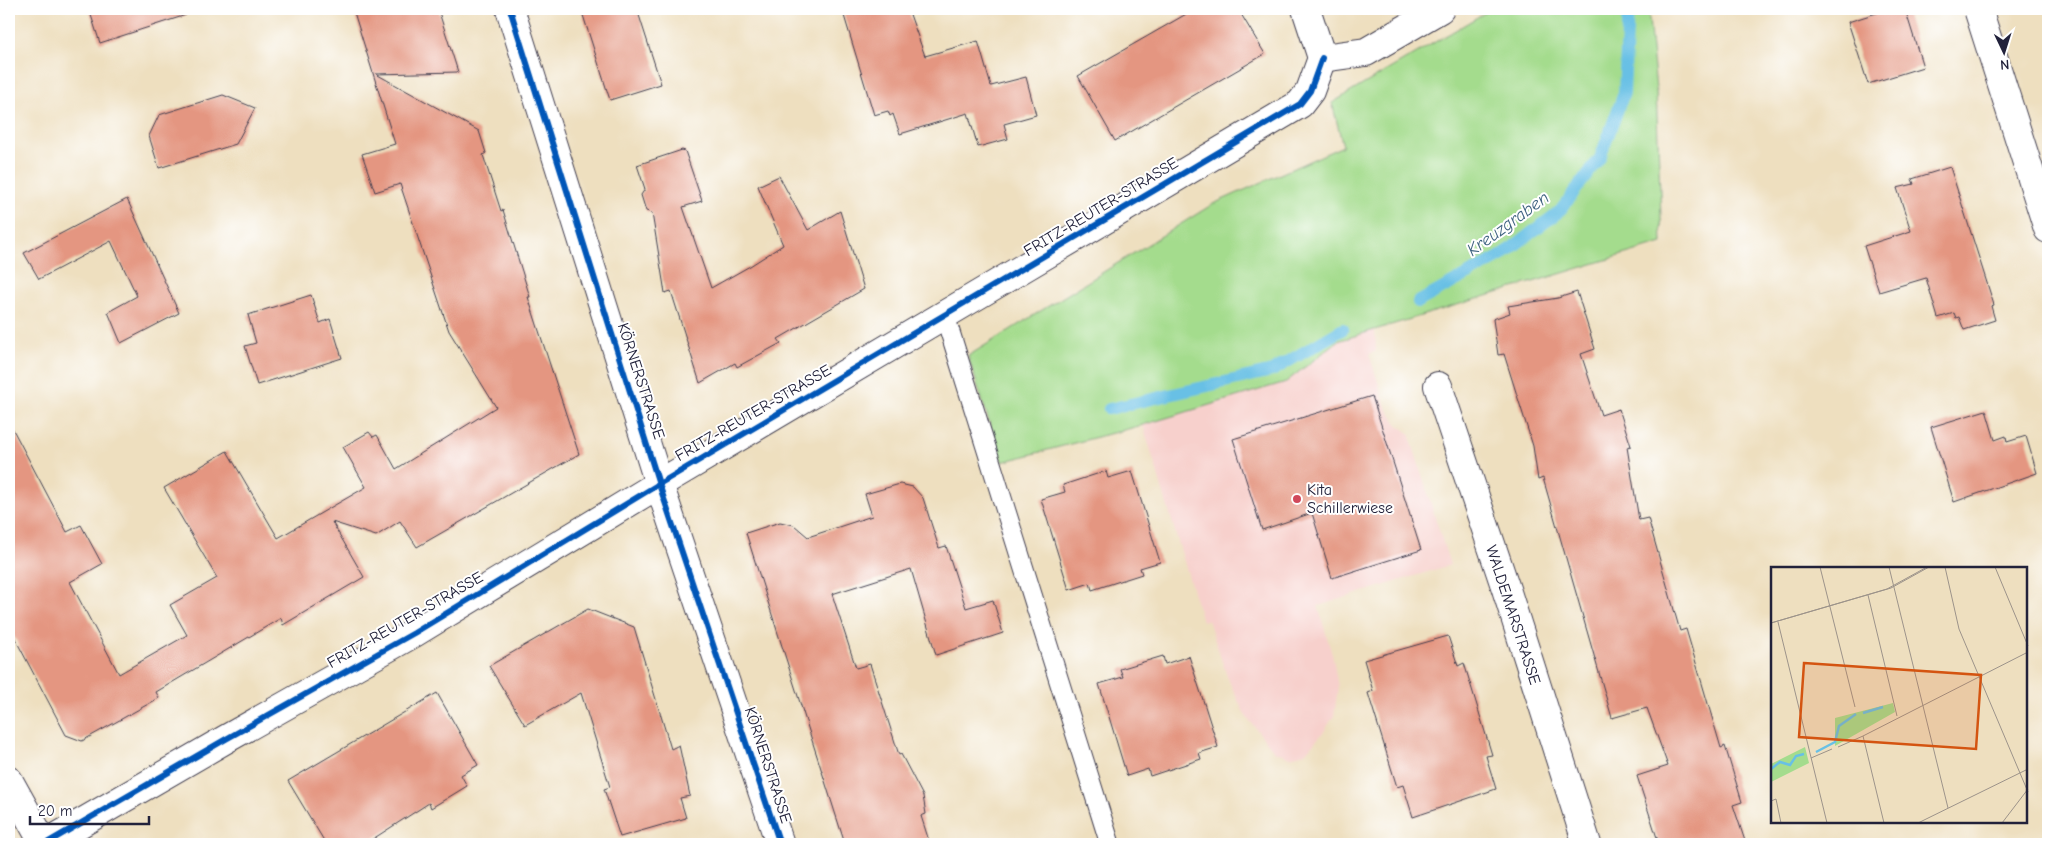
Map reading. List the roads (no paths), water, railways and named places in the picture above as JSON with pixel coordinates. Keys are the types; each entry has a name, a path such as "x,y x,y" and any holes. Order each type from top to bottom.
{"street":[{"name":"KÖRNERSTRASSE","path":"510,9 659,484 780,844"},
{"path":"1306,9 1322,58 1366,52 1440,9"},
{"path":"1978,9 2048,229"},
{"name":"FRITZ-REUTER-STRASSE","path":"44,844 226,738 414,633 659,484 1300,104 1310,91 1322,58"},
{"name":"WALDEMARSTRASSE","path":"1438,386 1506,589 1587,844"},
{"path":"9,781 44,844"}],"lane":[{"path":"945,316 1110,844"}],"waterway":[{"name":"Kreuzgraben","path":"1418,302 1501,256 1560,211 1600,158 1624,93 1628,9"},
{"name":"Kreuzgraben","path":"1109,409 1272,371 1343,329"}],"place":[{"name":"Kita Schillerwiese","path":"1297,499"}]}
